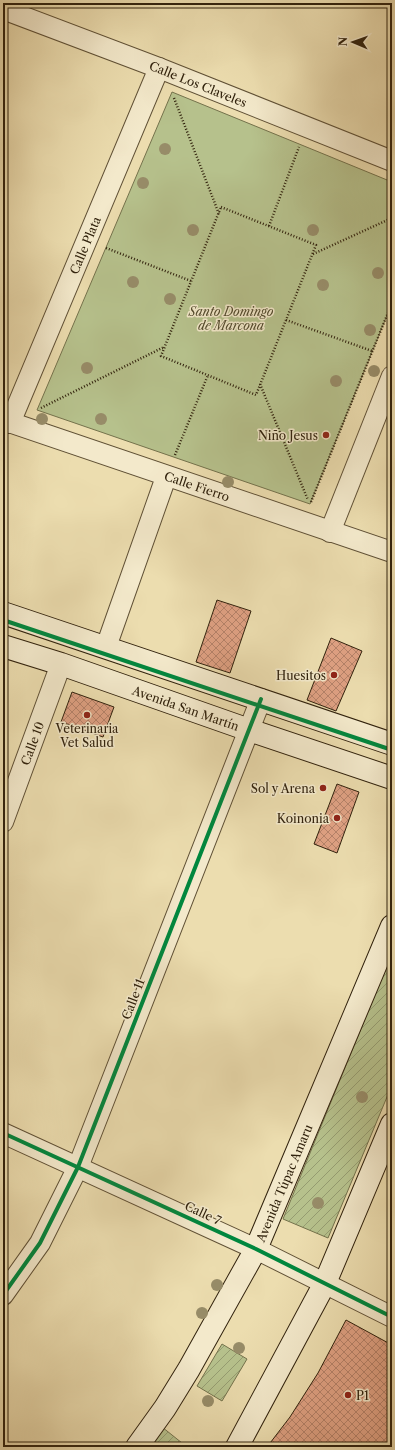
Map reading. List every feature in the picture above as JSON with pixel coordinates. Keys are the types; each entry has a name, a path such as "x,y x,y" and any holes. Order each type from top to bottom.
{"main road":[{"path":"3,613 392,744"},
{"name":"Avenida San Martín","path":"3,646 61,664 248,730 392,778"},
{"name":"Avenida Túpac Amaru","path":"137,1447 165,1408 190,1369 256,1249 392,926"},
{"path":"236,1447 325,1283 392,1124"}],"street":[{"name":"Calle Los Claveles","path":"3,9 159,68 392,161"},
{"name":"Calle Plata","path":"7,422 159,68"},
{"path":"330,532 392,376"},
{"name":"Calle Fierro","path":"7,422 392,552"},
{"path":"106,647 166,476"},
{"name":"Calle 10","path":"3,822 61,664"},
{"name":"Calle 11","path":"3,1295 40,1243 78,1166 261,699"},
{"name":"Calle 7","path":"3,1133 78,1166 256,1249 392,1317"}],"path":[{"path":"172,92 219,214"},
{"path":"268,226 300,144"},
{"path":"221,206 268,226 316,245 256,395 161,356 221,206"},
{"path":"313,254 392,218"},
{"path":"103,255 109,241"},
{"path":"106,248 192,281"},
{"path":"310,504 392,303"},
{"path":"286,320 372,351"},
{"path":"37,410 165,347"},
{"path":"174,457 208,375"},
{"path":"260,384 310,504"},
{"path":"37,410 40,403"},
{"path":"37,410 44,412"},
{"path":"302,501 310,504"}],"green space":[{"name":"Santo Domingo de Marcona","path":"172,92 392,182 392,303 310,504 37,410"},
{"path":"392,953 392,1085 328,1238 283,1219"},
{"path":"222,1344 247,1359 222,1401 197,1386"},
{"path":"162,1427 187,1447 146,1447"}],"building":[{"path":"217,600 251,611 230,673 196,662"},
{"name":"Huesitos","path":"331,638 362,651 336,711 307,700"},
{"name":"Veterinaria Vet Salud","path":"72,692 114,707 103,737 61,722"},
{"name":"Koinonia","path":"337,784 359,792 337,853 314,844"},
{"name":"P1","path":"346,1320 392,1345 392,1447 267,1447 290,1417 318,1373"}],"cycle path":[{"path":"3,620 392,750"},
{"path":"3,1295 40,1243 78,1167 261,699"},
{"path":"3,1133 256,1249 392,1317"}],"place":[{"name":"Niño Jesus","path":"326,435"},
{"name":"Huesitos","path":"334,675"},
{"name":"Veterinaria Vet Salud","path":"87,715"},
{"name":"Sol y Arena","path":"323,788"},
{"name":"Koinonia","path":"337,818"},
{"name":"P1","path":"348,1395"}]}
